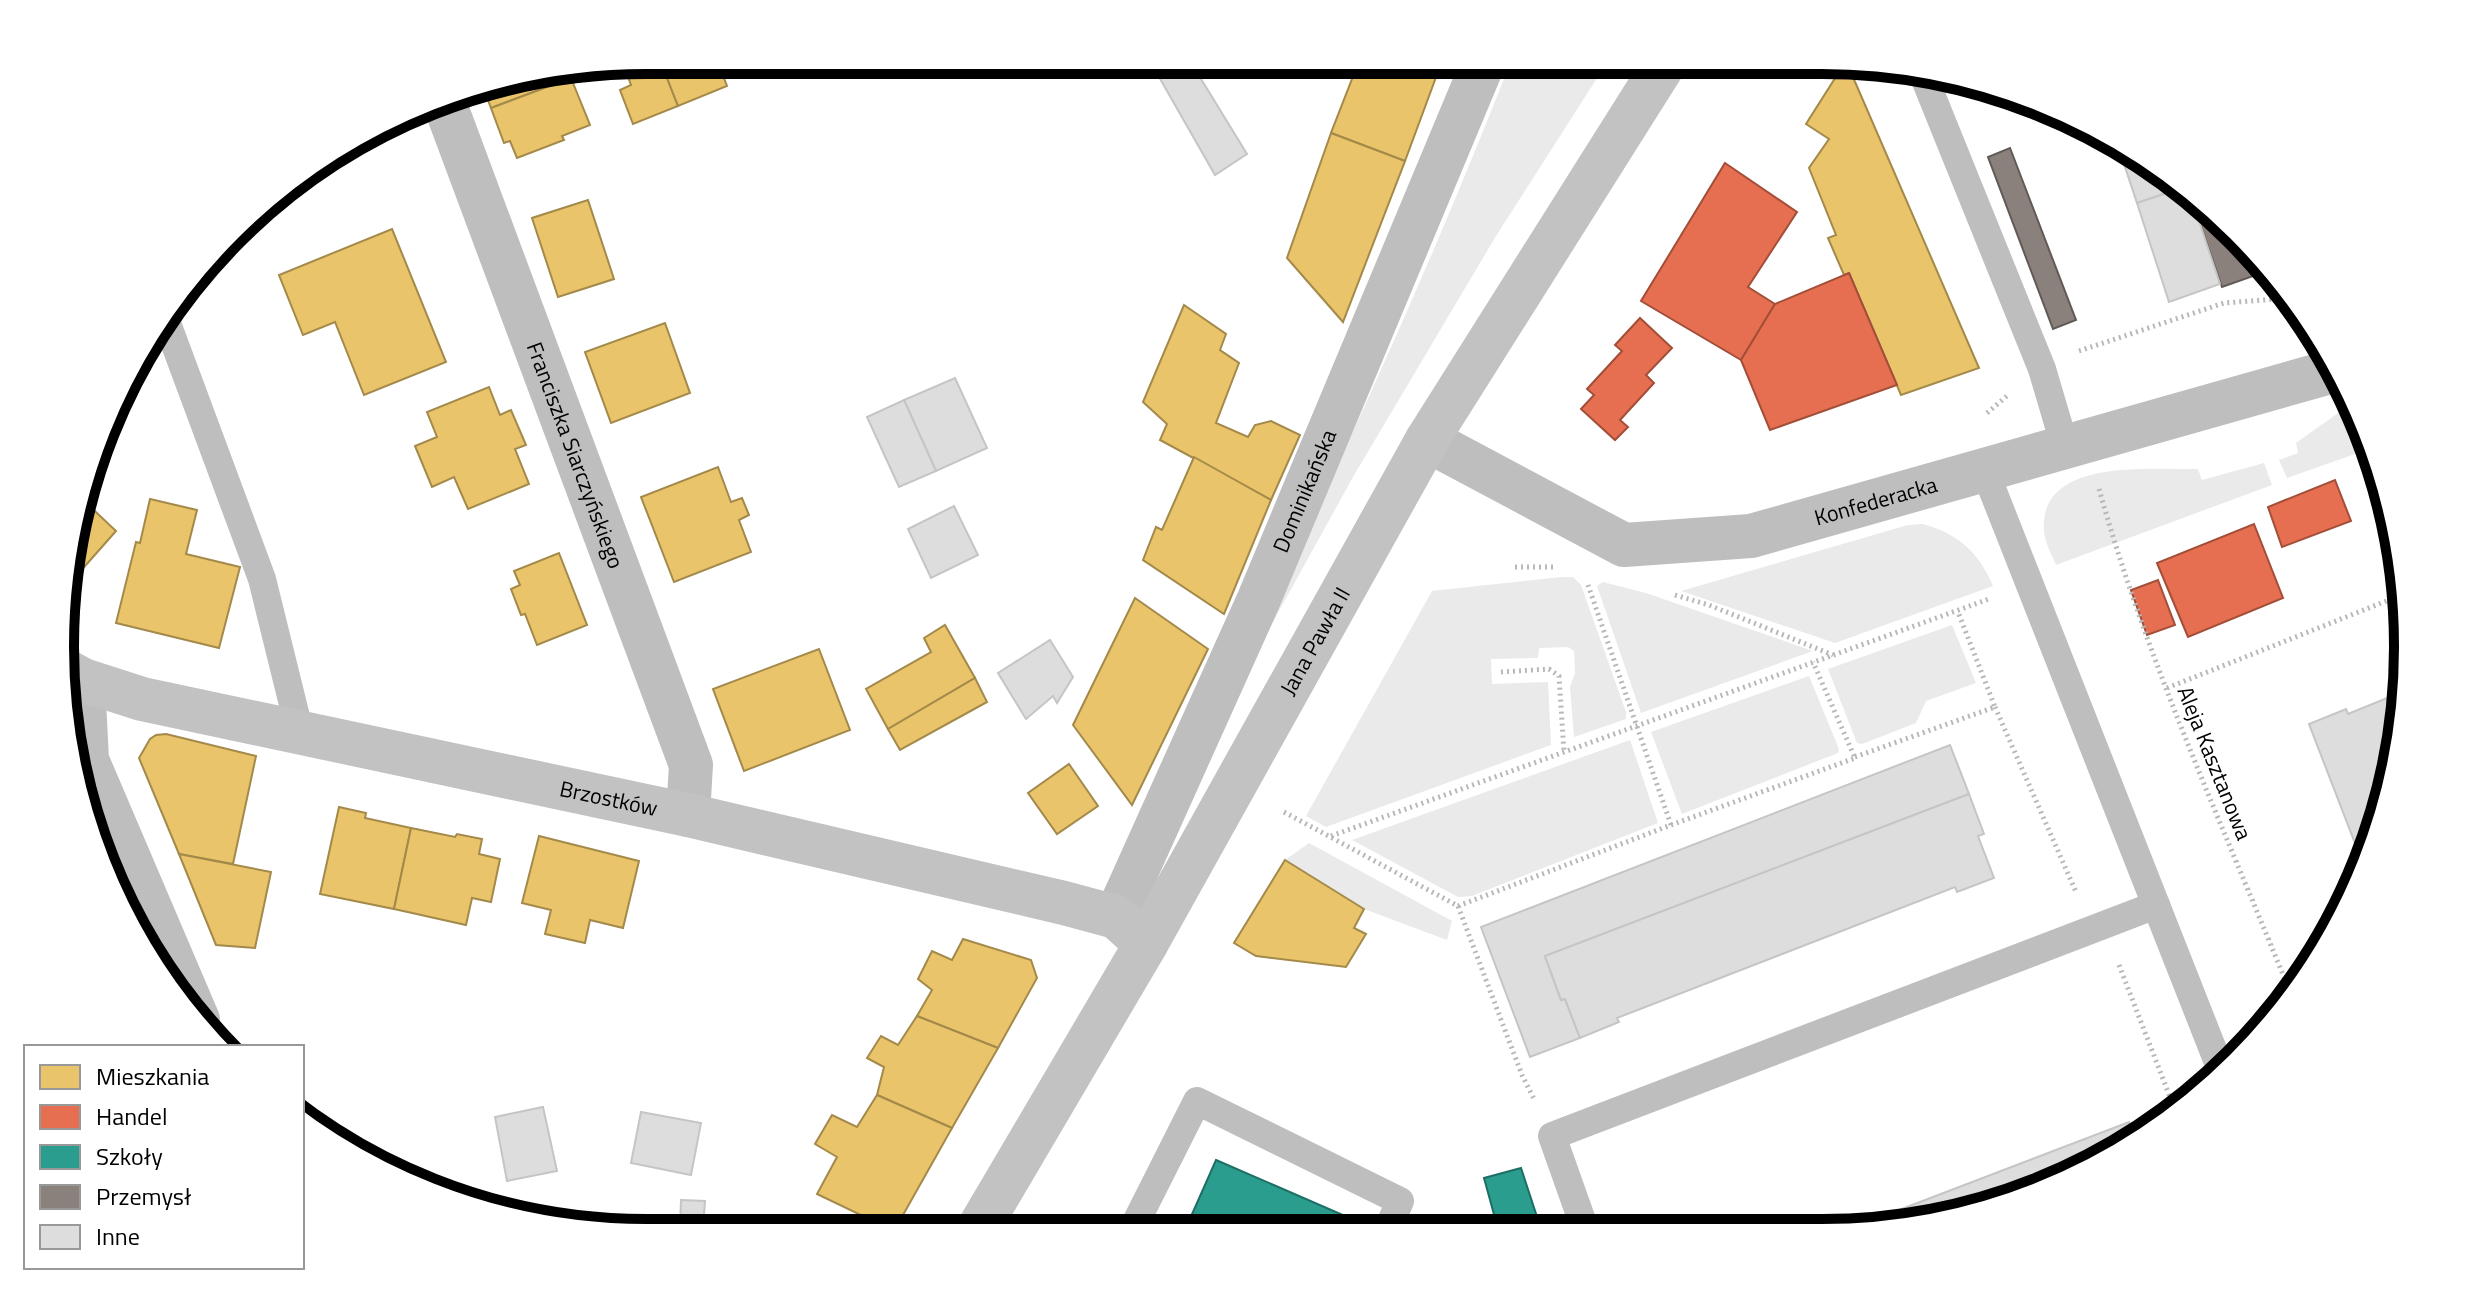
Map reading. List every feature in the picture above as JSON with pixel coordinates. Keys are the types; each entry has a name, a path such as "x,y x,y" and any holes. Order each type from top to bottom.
{"main road":[{"name":"Jana Pawła II","path":"983,1219 1131,930 1427,440 1658,74"},
{"name":"Brzostków","path":"75,676 142,699 688,815 1131,930"}],"street":[{"name":"Dominikańska","path":"1131,930 1259,599 1479,74"},
{"name":"Franciszka Siarczyńskiego","path":"447,110 691,765 688,815"},
{"name":"Konfederacka","path":"1427,440 1624,545 1751,536 2324,374"},
{"path":"76,693 87,760 114,856 169,963"}],"lane":[{"path":"1927,84 2042,369 2065,447"},
{"path":"169,329 262,579 300,733"},
{"path":"1985,471 2217,1060"},
{"path":"1581,1219 1552,1136 2156,905"},
{"path":"1138,1219 1197,1101 1400,1201 1392,1219"}],"path":[{"path":"1977,422 2042,369 2066,355 2224,303 2277,299"},
{"name":"Aleja Kasztanowa","path":"2098,487 2114,544 2167,688 2286,982"},
{"path":"1515,567 1568,568"},
{"path":"1587,582 1671,825"},
{"path":"1666,593 1709,605 1833,655"},
{"path":"2167,688 2392,599"},
{"path":"1331,836 1958,612 1995,707 2080,900 2112,946 2171,1100"},
{"path":"1813,662 1855,758"},
{"path":"1501,672 1549,669 1559,676 1564,752"},
{"path":"1458,906 1995,707"},
{"path":"1284,812 1458,906 1522,1075 1552,1136"}],"shaded area":[{"path":"1506,74 1600,74 1496,236 1353,477 1200,754 1363,410"},
{"path":"2342,410 2360,452 2287,478 2279,460 2298,453 2296,443"},
{"path":"2264,463 2272,485 2056,565 2044,534 2047,506 2059,490 2078,479 2128,469 2198,469 2202,480"},
{"path":"1923,524 1947,533 1966,546 1993,586 1835,643 1681,591 1908,525"},
{"path":"1573,577 1581,585 1626,719 1574,737 1570,687 1575,673 1574,651 1568,647 1539,648 1538,658 1491,659 1492,684 1548,682 1551,745 1326,827 1306,816 1432,591"},
{"path":"1603,582 1646,593 1813,651 1641,713 1597,586"},
{"path":"1952,625 1976,683 1926,701 1916,723 1862,744 1857,743 1828,669"},
{"path":"1809,676 1838,753 1682,814 1651,732"},
{"path":"1630,740 1658,823 1472,896 1458,897 1352,840"},
{"path":"1309,843 1452,921 1447,940 1364,909 1285,860"}],"building: Mieszkania":[{"path":"665,74 678,106 633,124 620,90 631,85 627,75"},
{"path":"665,74 722,74 727,86 678,106"},
{"path":"1354,74 1437,74 1405,161 1331,133"},
{"path":"1837,74 1852,75 1979,368 1901,395 1849,273 1844,275 1828,238 1836,235 1809,168 1829,139 1806,124"},
{"path":"571,79 590,125 562,136 564,140 517,158 510,141 504,143 491,108"},
{"path":"546,83 547,87 491,108 487,97"},
{"path":"1331,133 1405,161 1343,322 1287,258"},
{"path":"588,200 614,279 558,297 532,218"},
{"path":"392,229 446,362 364,395 335,322 303,335 279,275"},
{"path":"1184,305 1226,334 1220,350 1239,363 1216,423 1248,437 1255,425 1271,421 1300,435 1271,500 1160,440 1167,424 1143,402"},
{"path":"665,323 690,393 611,423 585,352"},
{"path":"489,387 500,415 511,410 526,445 515,449 529,484 468,509 454,477 432,487 415,446 437,437 427,412"},
{"path":"1194,457 1271,500 1224,614 1143,560 1156,527 1162,530"},
{"path":"718,467 731,502 742,498 749,515 739,520 751,552 674,582 641,497"},
{"path":"150,499 197,510 186,554 240,567 219,648 116,623"},
{"path":"92,508 116,531 79,573"},
{"path":"559,553 587,625 537,645 511,589 520,585 514,571"},
{"path":"1135,598 1208,649 1132,805 1073,725"},
{"path":"945,625 975,678 888,729 866,689 931,652 924,638"},
{"path":"819,649 850,730 744,771 713,689"},
{"path":"975,678 987,702 900,750 888,729"},
{"path":"166,734 256,756 233,864 179,854 139,758 150,739"},
{"path":"1069,764 1098,806 1057,834 1028,793"},
{"path":"339,807 366,813 365,818 411,828 394,909 320,894"},
{"path":"411,828 482,839 479,854 500,859 491,902 472,898 466,925 394,909"},
{"path":"539,836 639,861 623,928 590,920 585,943 545,934 551,910 522,903"},
{"path":"179,854 271,872 255,948 216,945"},
{"path":"1285,860 1364,909 1354,928 1366,934 1346,967 1256,956 1234,943"},
{"path":"963,939 1031,960 1037,978 998,1048 917,1016 932,990 918,979 932,951 952,960"},
{"path":"917,1016 998,1048 952,1128 877,1095 884,1067 867,1058 881,1036 898,1045"},
{"path":"877,1095 952,1128 901,1219 869,1219 817,1194 837,1157 815,1144 832,1115 857,1127"}],"building: Handel":[{"path":"1725,163 1797,212 1748,287 1775,304 1741,360 1641,301"},
{"path":"1849,273 1897,385 1770,430 1741,360 1775,304"},
{"path":"1640,318 1672,348 1646,375 1654,383 1620,420 1628,427 1615,440 1581,409 1594,395 1587,389 1622,351 1615,345"},
{"path":"2335,480 2351,521 2282,547 2268,507"},
{"path":"2254,524 2283,598 2188,637 2157,563"},
{"path":"2158,580 2175,625 2147,635 2131,590"}],"building: Szkoły":[{"path":"1216,1160 1352,1219 1190,1219"},
{"path":"1521,1168 1538,1219 1495,1219 1484,1178"}],"building: Przemysł":[{"path":"2010,148 2076,320 2053,329 1988,157"},
{"path":"2197,214 2257,275 2222,287"}],"building: Inne":[{"path":"1157,74 1198,74 1247,154 1215,175"},
{"path":"2123,160 2170,192 2137,203"},
{"path":"2170,192 2197,214 2220,284 2169,302 2137,203"},
{"path":"955,378 987,448 936,471 904,400"},
{"path":"904,400 936,471 899,487 867,417"},
{"path":"954,506 978,555 931,578 908,529"},
{"path":"1050,640 1073,677 1057,703 1053,696 1026,719 998,673"},
{"path":"2387,698 2390,707 2383,758 2357,848 2309,724 2346,709 2348,714"},
{"path":"1950,745 1969,794 1545,956 1561,1000 1565,999 1580,1038 1530,1057 1481,927"},
{"path":"1969,794 1984,834 1978,836 1994,878 1957,892 1955,887 1617,1018 1619,1022 1580,1038 1565,999 1561,1000 1545,956"},
{"path":"543,1107 557,1171 507,1181 495,1117"},
{"path":"641,1112 701,1123 691,1175 631,1163"},
{"path":"2129,1122 2131,1128 2075,1160 2006,1189 1933,1208 1886,1215"},
{"path":"681,1200 705,1201 704,1219 680,1219"}]}
